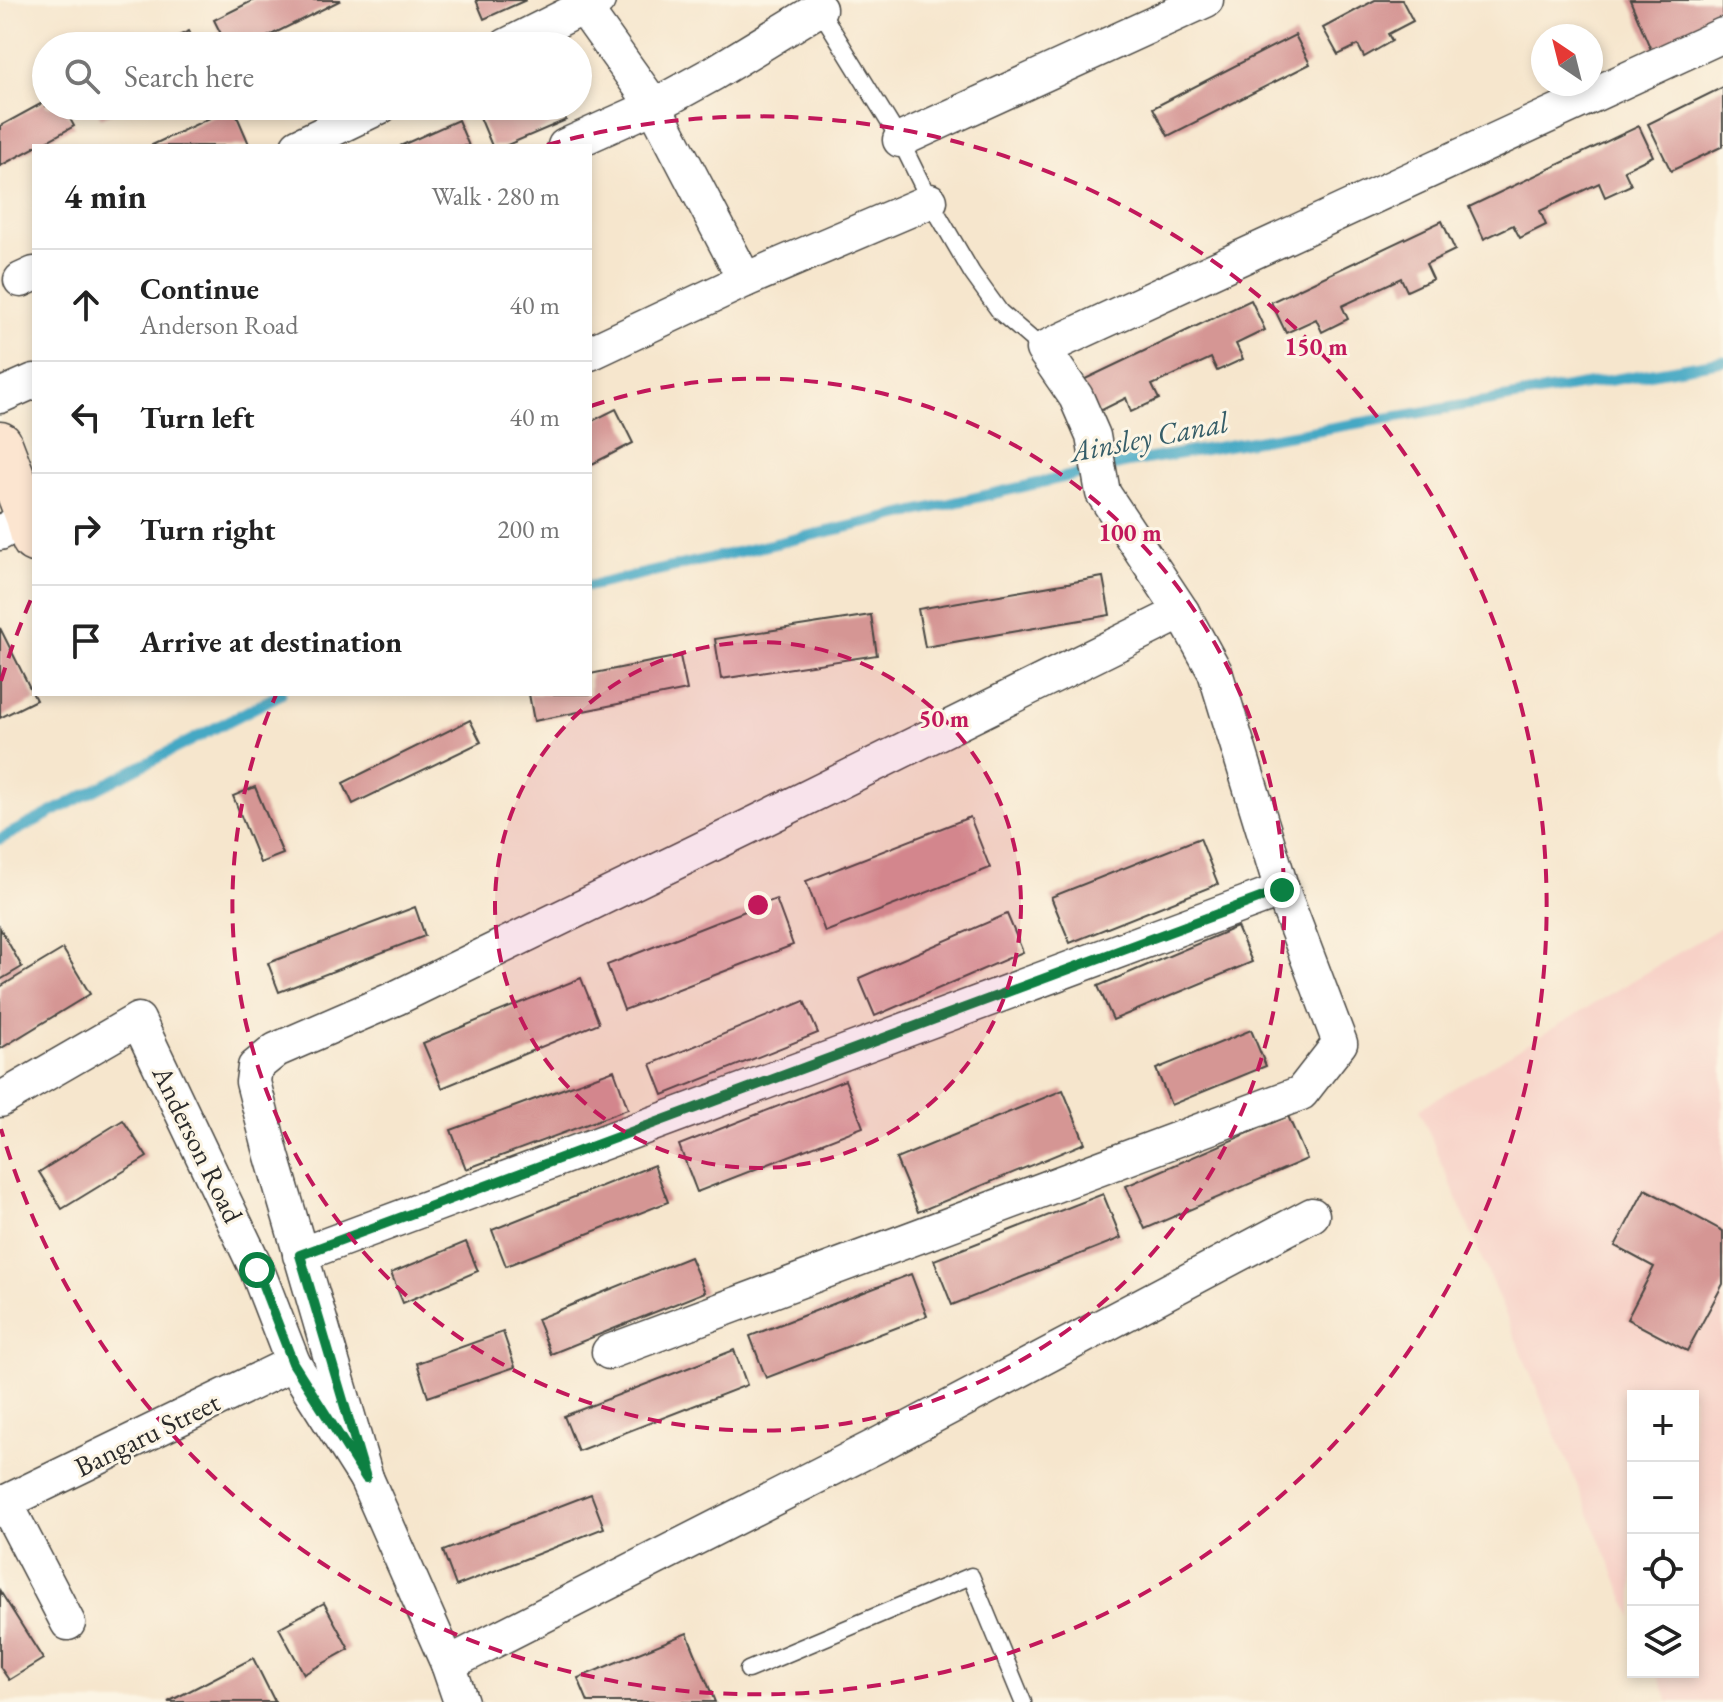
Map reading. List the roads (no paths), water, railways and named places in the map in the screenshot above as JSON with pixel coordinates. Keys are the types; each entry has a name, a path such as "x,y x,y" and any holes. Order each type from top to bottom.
{"street":[{"path":"900,140 1206,0"},
{"path":"534,32 591,4 654,106 745,280"},
{"path":"569,144 654,106 714,73 817,5"},
{"path":"609,1352 1301,1093 1340,1043 1282,890 1215,672 1182,612 1103,493 1093,436 1076,397 1043,349 1723,35"},
{"path":"302,144 352,120"},
{"path":"592,352 745,280 930,201"},
{"path":"0,396 32,382"},
{"path":"0,444 21,530"},
{"path":"366,1478 253,1082 255,1067 276,1050 396,998 1182,612"},
{"path":"300,1255 1282,890"},
{"name":"Anderson Road","path":"0,1100 138,1020 257,1270 293,1363 366,1478 448,1664 461,1702"},
{"path":"448,1664 882,1443 1312,1215"},
{"name":"Bangaru Street","path":"3,1503 293,1363"},
{"path":"3,1503 68,1623"}],"lane":[{"path":"817,5 900,140 930,201 972,273 1000,312 1043,349"},
{"path":"748,1670 971,1576 1023,1702"}],"waterway":[{"name":"Ainsley Canal","path":"592,586 1131,462 1723,361"},
{"name":"Ainsley Canal","path":"0,839 277,696"}]}
